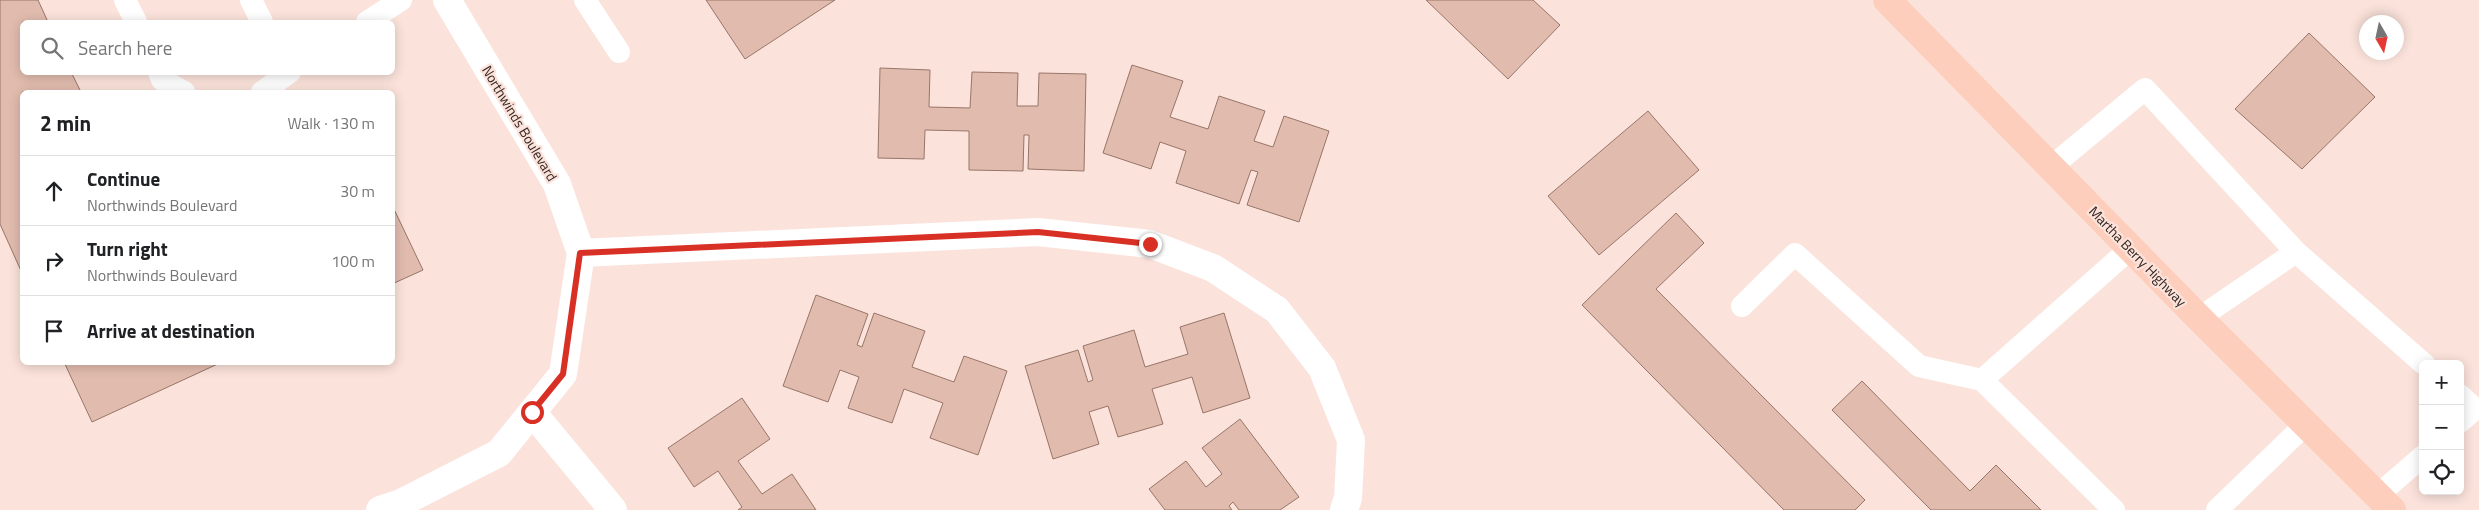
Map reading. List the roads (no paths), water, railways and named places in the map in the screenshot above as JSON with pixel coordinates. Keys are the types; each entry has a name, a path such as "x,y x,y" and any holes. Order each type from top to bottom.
{"main road":[{"name":"Martha Berry Highway","path":"1887,0 2199,318 2385,503"}],"street":[{"name":"Northwinds Boulevard","path":"380,510 401,503 499,453 563,374 580,253 557,184 447,0"},
{"path":"580,253 1038,232 1150,244 1213,268 1277,310 1322,368 1351,440 1348,498 1344,510"},
{"path":"532,412 613,510"}],"lane":[{"path":"125,0 135,20"},
{"path":"251,0 261,20"},
{"path":"370,20 401,0"},
{"path":"586,0 618,52"},
{"path":"160,75 162,80 180,90"},
{"path":"265,90 285,75"},
{"path":"2051,167 2145,89 2296,252 2419,360"},
{"path":"1982,380 2131,248"},
{"path":"2199,318 2296,252"},
{"path":"1742,306 1796,254 1918,366 1982,380 2114,510"},
{"path":"2217,510 2306,424"},
{"path":"2385,503 2419,461"}]}
